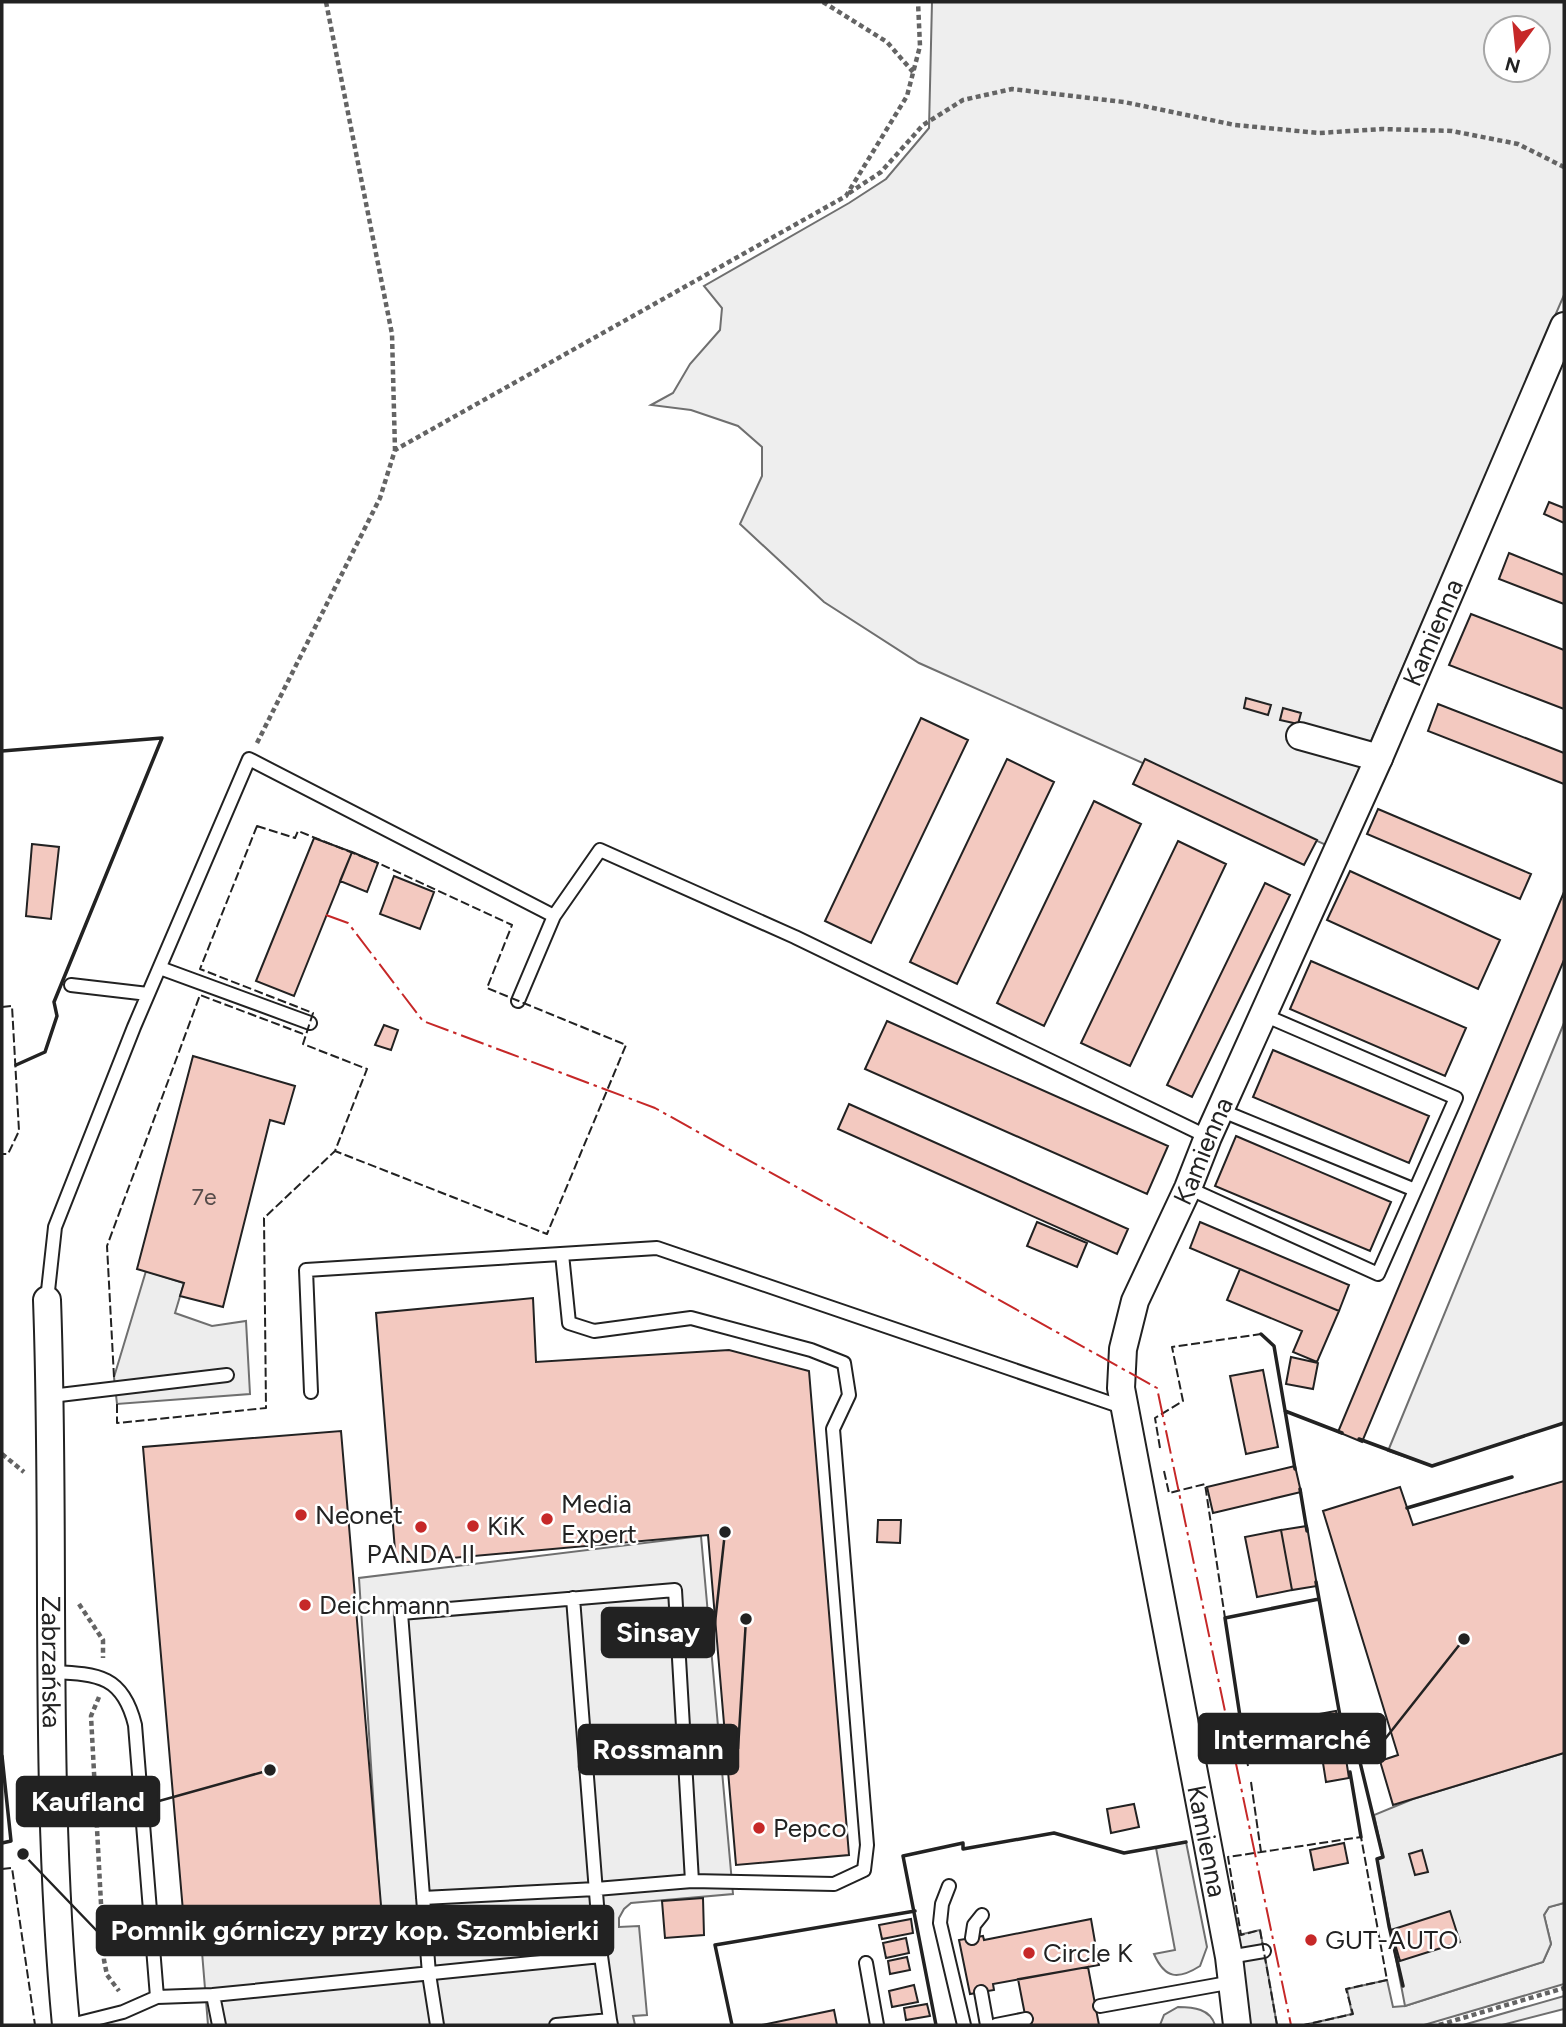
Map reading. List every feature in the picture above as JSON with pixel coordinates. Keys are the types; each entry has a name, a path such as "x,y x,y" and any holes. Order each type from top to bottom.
{"street":[{"name":"Kamienna","path":"1237,2025 1231,1969 1121,1388 1123,1349 1135,1301 1379,758 1564,326"},
{"path":"1300,736 1379,758"},
{"name":"Zabrzańska","path":"47,1300 51,1396 54,1847 69,2025"}],"lane":[{"path":"47,1300 55,1227 148,994 248,759 554,916"},
{"path":"518,1001 554,916 600,850 839,958 1208,1137"},
{"path":"160,968 310,1023"},
{"path":"71,985 148,994"},
{"path":"1188,1188 1378,1274 1456,1098 1264,1015"},
{"path":"1220,1110 1415,1190"},
{"path":"311,1392 306,1270 657,1248 1125,1408"},
{"path":"423,1898 692,1881 834,1884 864,1870 867,1845 833,1429 849,1395 844,1363 811,1350 691,1318 594,1331 569,1323 562,1254"},
{"path":"51,1396 227,1375"},
{"path":"436,2025 429,1974 401,1613 675,1590 692,1881"},
{"path":"556,2025 610,2023 601,1956 573,1598"},
{"path":"53,1672 90,1674 114,1683 124,1694 131,1710 135,1725 157,1997"},
{"path":"949,1886 942,1904 940,1923 964,2025"},
{"path":"972,1938 974,1925 982,1915"},
{"path":"1100,2006 1231,1969 1264,1951"},
{"path":"69,2025 123,2012 157,1997 213,1995 601,1956"},
{"path":"866,1963 877,2025"},
{"path":"981,1992 987,2025"},
{"path":"213,1995 219,2025"},
{"path":"996,2025 1026,2019"}],"path":[{"path":"248,759 380,498 396,450 392,334 326,2"},
{"path":"823,2 887,42 913,72"},
{"path":"846,196 907,96 920,46 918,2"},
{"path":"396,450 846,196 881,172 923,125 963,100 1012,89 1124,102 1235,125 1319,133 1382,129 1452,131 1518,144 1564,167"},
{"path":"75,1598 103,1640 101,1695 91,1716 104,1960 107,1975 119,1990"},
{"path":"1439,2025 1564,1988"}],"shaded area":[{"path":"932,2 1564,2 1564,295 1326,845 919,663 824,602 740,524 762,476 762,447 738,426 691,410 651,405 673,393 690,364 720,330 722,308 704,286 886,179 929,128"},
{"path":"1564,1023 1564,1423 1432,1466 1388,1451"},
{"path":"146,1271 184,1283 175,1313 212,1326 246,1321 250,1394 117,1404 114,1377"},
{"path":"701,1536 733,1894 631,1903 624,1909 619,1918 619,1927 639,1926 647,2015 633,2016 635,2025 208,2025 202,1952 382,1936 359,1578"},
{"path":"1564,1753 1564,1903 1549,1907 1544,1915 1551,1944 1543,1962 1405,2006 1377,1859 1383,1857 1374,1815 1413,1799"},
{"path":"1186,1842 1207,1947 1200,1966 1185,1974 1173,1975 1163,1968 1154,1954 1175,1950 1156,1848"},
{"path":"1564,1903 1564,1984 1424,2025 1304,2025 1352,2014 1347,1989 1387,1980 1393,2007 1405,2006 1543,1962 1551,1944 1544,1915 1549,1907"},
{"path":"1260,1930 1277,2025 1250,2025 1234,1936"},
{"path":"1564,1996 1564,2009 1502,2025 1463,2025"},
{"path":"1178,2007 1195,2008 1205,2012 1215,2025 1160,2025 1164,2015"}],"building":[{"path":"1549,502 1564,508 1564,523 1544,514"},
{"path":"1509,553 1564,575 1564,604 1499,579"},
{"path":"1471,614 1564,650 1564,709 1449,665"},
{"path":"1246,698 1271,705 1268,715 1244,708"},
{"path":"1438,704 1564,753 1564,784 1428,731"},
{"path":"1283,708 1301,713 1298,724 1280,720"},
{"path":"921,718 968,740 871,943 825,921"},
{"path":"1007,759 1054,782 957,984 910,962"},
{"path":"1145,759 1317,840 1304,865 1133,784"},
{"path":"1094,801 1141,824 1044,1026 997,1003"},
{"path":"1378,809 1531,874 1520,899 1367,834"},
{"path":"314,838 352,852 294,996 256,981"},
{"path":"1178,841 1226,864 1130,1066 1081,1043"},
{"path":"32,844 59,847 51,919 26,916"},
{"path":"352,852 378,863 367,892 340,881"},
{"path":"1350,871 1500,940 1478,989 1327,920"},
{"path":"394,876 434,892 420,929 380,914"},
{"path":"1265,883 1290,895 1192,1097 1167,1085"},
{"path":"1564,892 1564,960 1362,1442 1338,1432"},
{"path":"1311,961 1466,1028 1445,1076 1290,1009"},
{"path":"887,1021 1168,1146 1147,1194 865,1069"},
{"path":"384,1025 398,1030 391,1050 375,1045"},
{"path":"1273,1050 1429,1116 1409,1163 1253,1097"},
{"path":"193,1056 295,1086 284,1124 270,1120 223,1307 180,1296 184,1283 137,1269"},
{"path":"849,1104 1128,1229 1117,1254 838,1129"},
{"path":"1236,1136 1391,1202 1370,1251 1215,1186"},
{"path":"1037,1222 1087,1243 1077,1267 1027,1246"},
{"path":"1200,1222 1349,1285 1339,1311 1190,1248"},
{"path":"1240,1269 1339,1311 1317,1362 1293,1352 1302,1331 1227,1300"},
{"path":"533,1298 536,1362 729,1350 809,1371 849,1855 736,1865 708,1535 396,1563 376,1313"},
{"path":"1291,1357 1318,1363 1313,1389 1286,1384"},
{"path":"1263,1370 1278,1447 1246,1454 1230,1376"},
{"path":"341,1431 383,1929 186,1946 143,1447"},
{"path":"1295,1466 1301,1492 1213,1513 1207,1487"},
{"path":"1564,1481 1564,1753 1393,1805 1380,1761 1398,1755 1323,1511 1400,1487 1413,1525"},
{"path":"878,1520 901,1520 900,1543 877,1542"},
{"path":"1307,1526 1317,1586 1292,1590 1281,1530"},
{"path":"1281,1530 1292,1590 1257,1597 1245,1537"},
{"path":"1336,1711 1341,1739 1313,1743 1308,1716"},
{"path":"1343,1740 1349,1778 1326,1782 1320,1744"},
{"path":"1134,1804 1139,1827 1111,1833 1107,1809"},
{"path":"1344,1843 1348,1863 1314,1870 1310,1850"},
{"path":"1422,1850 1428,1872 1415,1875 1409,1854"},
{"path":"703,1898 704,1935 665,1938 662,1901"},
{"path":"1450,1911 1460,1942 1400,1961 1391,1930"},
{"path":"911,1919 913,1933 882,1939 879,1925"},
{"name":"Circle K","path":"1091,1919 1099,1965 993,1984 994,1990 970,1994 959,1940 983,1936 984,1940"},
{"path":"906,1938 909,1953 886,1958 883,1943"},
{"path":"907,1957 910,1970 890,1974 888,1961"},
{"path":"1088,1967 1099,2025 1027,2025 1018,1979"},
{"path":"914,1985 918,2002 892,2007 889,1991"},
{"path":"927,2004 930,2016 906,2020 904,2008"},
{"path":"834,2010 837,2025 762,2025"}],"fence":[{"path":"257,826 295,838 298,831 378,863 512,925 487,988 626,1045 547,1234 335,1151 367,1069 303,1044 313,1013 200,969 257,826"},
{"path":"114,1377 107,1246 200,995 306,1035"},
{"path":"2,1007 12,1006 19,1131 8,1154 2,1154"},
{"path":"117,1404 117,1423 266,1408 264,1218 335,1151"},
{"path":"1160,1448 1155,1418 1183,1401 1172,1347 1261,1334"},
{"path":"1164,1471 1169,1493 1205,1484 1225,1618"},
{"path":"1286,1749 1317,1744"},
{"path":"1248,1766 1246,1755 1261,1753"},
{"path":"1251,1782 1261,1852"},
{"path":"1277,2025 1260,1930 1241,1935 1228,1857 1361,1837 1387,1980 1346,1989 1353,2014 1304,2025"},
{"path":"2,1869 12,1868 35,2025"}],"wall":[{"path":"2,751 162,738 54,1002 57,1016 45,1052 16,1065"},
{"path":"1261,1334 1274,1346 1295,1469"},
{"path":"1285,1411 1342,1433"},
{"path":"1359,1439 1432,1466 1564,1423"},
{"path":"1407,1508 1512,1477"},
{"path":"1300,1489 1307,1531"},
{"path":"1316,1582 1345,1744"},
{"path":"1241,1723 1225,1618 1319,1599"},
{"path":"1378,1717 1351,1725 1383,1857 1377,1859 1403,1986"},
{"path":"1243,1737 1246,1755"},
{"path":"2,1756 11,1841 2,1843"},
{"path":"1350,1772 1361,1837"},
{"path":"936,2025 903,1856 963,1843 963,1849 1054,1833 1124,1853 1186,1842"},
{"path":"732,2025 715,1945 915,1911"}],"power":[{"path":"326,915 348,923 423,1021 655,1108 1157,1388 1291,2025"}],"place":[{"name":"Neonet","path":"301,1515"},
{"name":"Media Expert","path":"547,1519"},
{"name":"KiK","path":"473,1526"},
{"name":"PANDA II","path":"421,1527"},
{"name":"Sinsay","path":"725,1532"},
{"name":"Deichmann","path":"305,1605"},
{"name":"Rossmann","path":"746,1619"},
{"name":"Intermarché","path":"1464,1639"},
{"name":"Kaufland","path":"270,1770"},
{"name":"Pepco","path":"759,1828"},
{"name":"Pomnik górniczy przy kop. Szombierki","path":"23,1854"},
{"name":"GUT-AUTO","path":"1311,1940"},
{"name":"Circle K","path":"1029,1953"}]}
